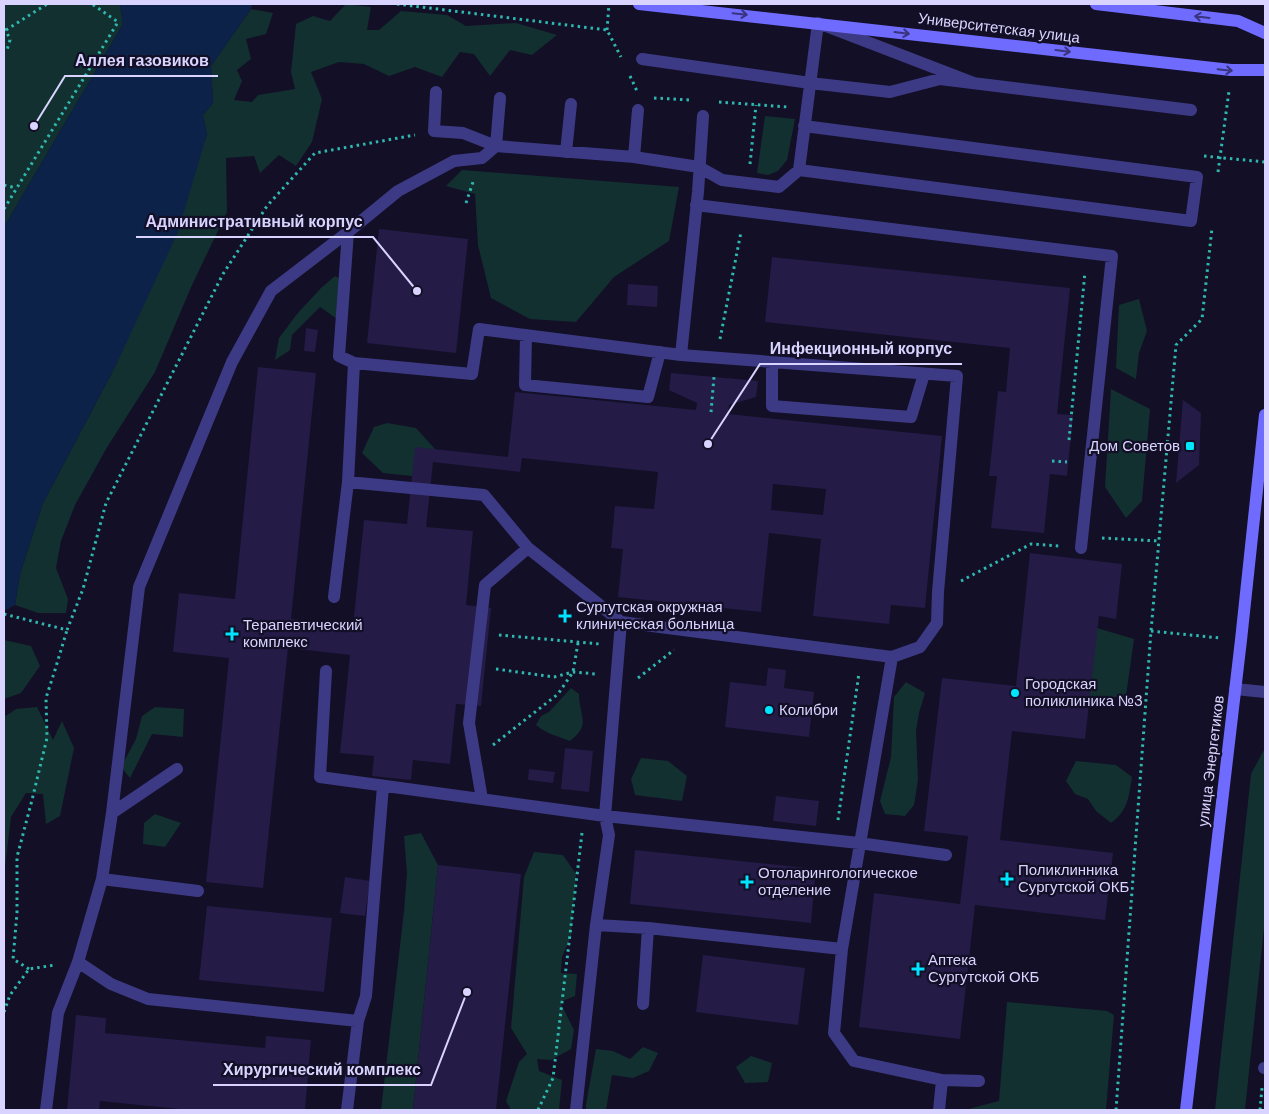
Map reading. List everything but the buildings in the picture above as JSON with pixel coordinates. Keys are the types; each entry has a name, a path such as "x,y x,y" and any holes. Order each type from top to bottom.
{"main road":[{"name":"Университетская улица","path":"640,4 666,5 1231,70 1265,70"},
{"path":"1096,4 1238,21 1265,33"},
{"name":"улица Энергетиков","path":"1186,1110 1241,640 1265,415"}],"street":[{"path":"436,92 434,131 463,132 496,146 634,157 699,167 722,180 779,186 799,170 818,23 974,83"},
{"path":"642,59 810,83 890,92 940,79 1191,110"},
{"path":"46,1110 58,1013 78,962 102,879 140,587 232,362 271,291 398,191 454,161 482,158 496,146 500,98"},
{"path":"566,152 571,104"},
{"path":"634,157 638,110"},
{"path":"681,355 703,116"},
{"path":"799,170 1192,221 1197,177 804,126"},
{"path":"696,205 1112,256 1081,548"},
{"path":"348,232 339,356 354,363 472,374 479,329 681,355 958,376 938,592 937,624 920,647 892,656 621,622 528,548 484,495 348,482"},
{"path":"526,335 525,385 648,397 660,352"},
{"path":"772,362 772,406 881,415 911,417 924,374"},
{"path":"334,597 348,482 354,363"},
{"path":"482,799 469,723 485,585 528,548"},
{"path":"576,1110 596,925 610,835 605,816 621,622"},
{"path":"892,656 842,949 834,1033 854,1061 942,1080 980,1081"},
{"path":"326,671 320,778 605,816 860,843 946,855"},
{"path":"1235,689 1265,692"},
{"path":"112,813 177,769"},
{"path":"347,1110 358,1021 366,996 383,786"},
{"path":"102,879 198,891"},
{"path":"596,925 648,928 842,949"},
{"path":"643,1004 648,928"},
{"path":"78,962 111,984 148,999 358,1021"},
{"path":"939,1110 942,1080"}],"path":[{"path":"4,52 7,50 10,40 5,29 47,4"},
{"path":"4,209 118,22 92,4"},
{"path":"607,30 608,4"},
{"path":"1218,177 1231,70"},
{"path":"748,183 756,105"},
{"path":"78,962 29,969 13,959 17,913 17,857 47,738 46,698 67,630 83,589 106,503 223,274 267,206 315,153 434,131"},
{"path":"4,185 16,188"},
{"path":"711,412 716,357 746,211"},
{"path":"1116,1110 1151,631 1176,345 1202,319 1212,224"},
{"path":"1069,443 1086,270"},
{"path":"1052,461 1067,462 1068,453"},
{"path":"1059,546 1060,537"},
{"path":"938,592 1031,544 1081,548 1093,537 1159,541"},
{"path":"4,614 67,630"},
{"path":"1151,631 1241,640"},
{"path":"479,633 618,646"},
{"path":"475,758 558,694 573,672 578,642"},
{"path":"475,667 554,677 573,672 636,679 680,646"},
{"path":"835,841 860,666 858,652"},
{"path":"538,1110 553,1078 585,813"},
{"path":"4,1012 10,995 29,969"}],"green space":[{"path":"4,4 120,4 123,24 4,227"},
{"path":"346,4 371,7 367,30 379,30 401,11 447,15 466,26 516,23 557,35 532,55 510,50 490,76 474,54 460,52 442,77 415,67 389,76 364,64 339,62 311,72 322,99 312,142 296,166 279,155 260,173 254,156 226,158 227,212 192,285 155,372 106,449 75,505 61,541 56,568 68,599 66,613 38,613 15,605 20,574 43,503 116,365 207,135 203,115 213,103 211,66 251,9 273,13 266,34 246,39 251,59 237,70 242,81 234,100 252,102 258,95 295,89 291,72 296,24 313,16 330,21"},
{"path":"765,116 795,119 787,160 778,171 768,175 757,173"},
{"path":"462,170 679,187 669,241 614,277 576,322 530,319 491,298 478,245 475,194 446,186"},
{"path":"335,276 342,280 340,321 320,307 292,335 290,350 275,360 279,338 297,314"},
{"path":"1139,299 1147,331 1139,353 1136,379 1116,368 1119,305"},
{"path":"1111,389 1150,409 1142,501 1126,518 1105,487"},
{"path":"387,423 416,428 435,449 412,476 383,473 362,453 374,427"},
{"path":"1097,628 1134,639 1126,696 1089,699"},
{"path":"4,640 31,646 40,666 21,693 4,699"},
{"path":"906,682 925,693 916,731 918,780 914,805 905,816 885,814 880,801 891,757 894,697"},
{"path":"571,688 579,694 583,724 581,730 570,741 548,733 536,725 541,716 549,712"},
{"path":"37,707 53,740 62,721 74,748 60,816 46,824 43,794 26,793 11,817 4,868 4,717 16,709"},
{"path":"155,707 184,709 183,737 152,734 130,778 121,767 136,739 142,716"},
{"path":"1265,748 1265,918 1245,1110 1215,1110 1251,774"},
{"path":"641,758 668,761 687,776 682,801 635,795 631,779"},
{"path":"1076,761 1116,765 1132,777 1129,797 1124,808 1111,823 1096,811 1088,799 1075,794 1066,781"},
{"path":"155,814 181,823 165,847 143,844 144,823"},
{"path":"421,833 438,865 413,1110 381,1110 404,911 407,873 404,836"},
{"path":"534,852 563,855 576,874 571,936 562,957 561,973 577,974 575,996 560,1002 574,1030 571,1049 551,1060 537,1059 539,1071 562,1080 559,1110 511,1110 506,1101 519,1062 527,1054 511,1028 524,877"},
{"path":"1007,1002 1107,1011 1114,1015 1106,1110 968,1110 999,1101"},
{"path":"643,1047 658,1053 649,1071 633,1078 612,1075 606,1110 586,1110 596,1049 613,1051 630,1059"},
{"path":"751,1056 772,1063 768,1082 745,1083 736,1067"}],"water":[{"path":"120,4 252,4 251,9 211,66 213,103 203,115 207,134 178,232 116,365 43,503 20,574 15,605 4,611 4,227 123,24"}],"place":[{"name":"Аллея газовиков","path":"34,126"},
{"name":"Административный корпус","path":"417,291"},
{"name":"Инфекционный корпус","path":"708,444"},
{"name":"Дом Советов","path":"1190,446"},
{"name":"Сургутская окружная клиническая больница","path":"565,616"},
{"name":"Терапевтический комплекс","path":"232,634"},
{"name":"Городская поликлиника №3","path":"1015,693"},
{"name":"Колибри","path":"769,710"},
{"name":"Поликлинника Сургутской ОКБ","path":"1007,879"},
{"name":"Отоларингологическое отделение","path":"747,882"},
{"name":"Аптека Сургутской ОКБ","path":"918,969"},
{"name":"Хирургический комплекс","path":"467,992"}]}
